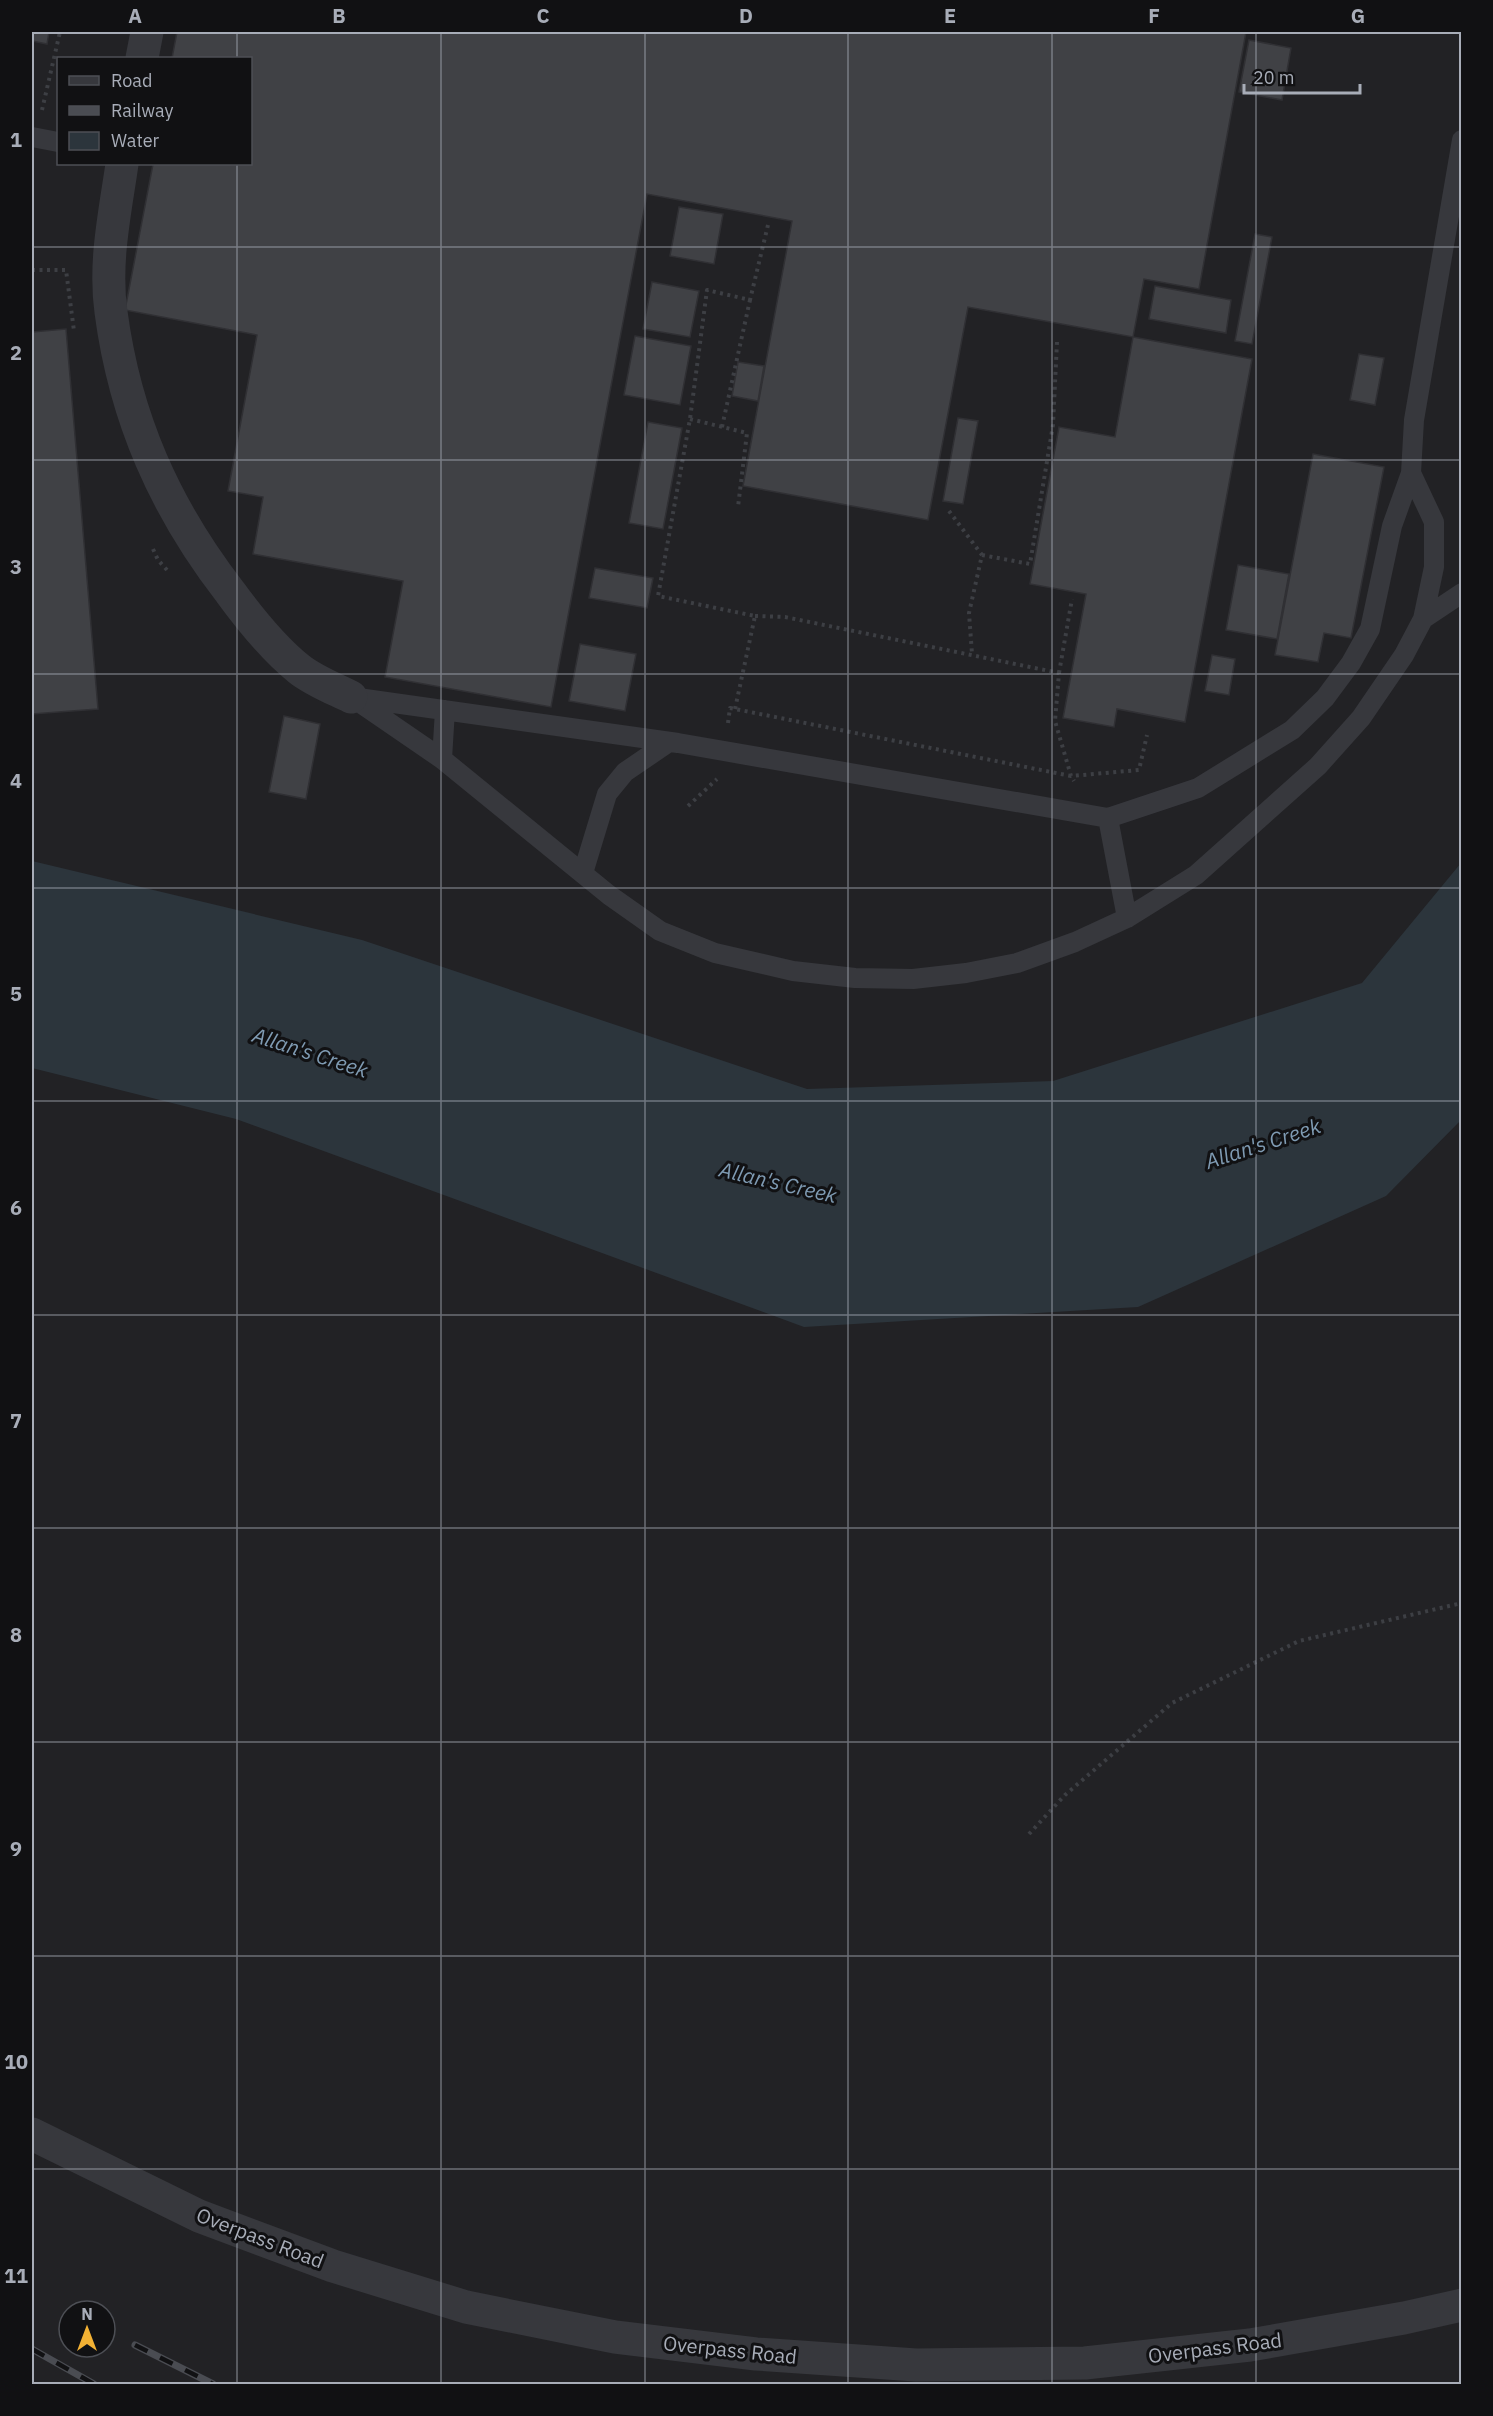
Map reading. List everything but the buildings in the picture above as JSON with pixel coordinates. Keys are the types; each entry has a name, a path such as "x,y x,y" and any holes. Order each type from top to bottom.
{"street":[{"path":"142,57 147,32"},
{"path":"122,165 108,256 110,311 124,385 142,441 166,493 201,554 249,617 300,670 351,697"},
{"name":"Overpass Road","path":"32,2134 199,2216 333,2266 466,2307 651,2342 756,2354 916,2365 1085,2363 1250,2345 1404,2318 1461,2305"}],"lane":[{"path":"34,137 57,142"},
{"path":"351,697 669,742 1108,818 1198,788 1292,730 1325,698 1351,663 1371,629 1392,525 1411,473 1414,420 1461,140"},
{"path":"351,697 442,759 609,895 660,931 715,953 793,971 855,978 913,980 1017,963 1076,942 1126,918 1196,875 1318,766 1361,718 1404,655 1423,619 1434,567 1434,522 1411,473"},
{"path":"1423,619 1461,593"},
{"path":"442,759 446,710"},
{"path":"583,873 607,794 625,772 669,742"},
{"path":"1108,818 1126,918"}],"path":[{"path":"34,137 60,32"},
{"path":"722,427 768,225"},
{"path":"32,270 66,270 75,332"},
{"path":"750,300 707,290 690,419 658,596 755,616 785,617 1059,673"},
{"path":"949,511 982,555 1030,564 1053,425 1057,342"},
{"path":"690,419 747,433 738,507"},
{"path":"149,538 158,560 174,578"},
{"path":"972,654 969,613 982,555"},
{"path":"1072,599 1059,673 1055,721 1071,776 1076,784"},
{"path":"735,709 755,616"},
{"path":"726,730 730,708 1071,776 1139,771 1147,735"},
{"path":"1029,1834 1065,1795 1172,1703 1299,1641 1461,1603"}],"shaded area":[{"path":"32,32 1461,32 1461,2384 32,2384"}],"water":[{"name":"Allan's Creek","path":"32,861 362,940 807,1089 1053,1081 1362,983 1461,863 1461,1120 1386,1196 1138,1307 804,1327 236,1119 32,1068"}],"railway":[{"path":"135,2345 213,2384"},
{"path":"32,2349 94,2384"}]}
